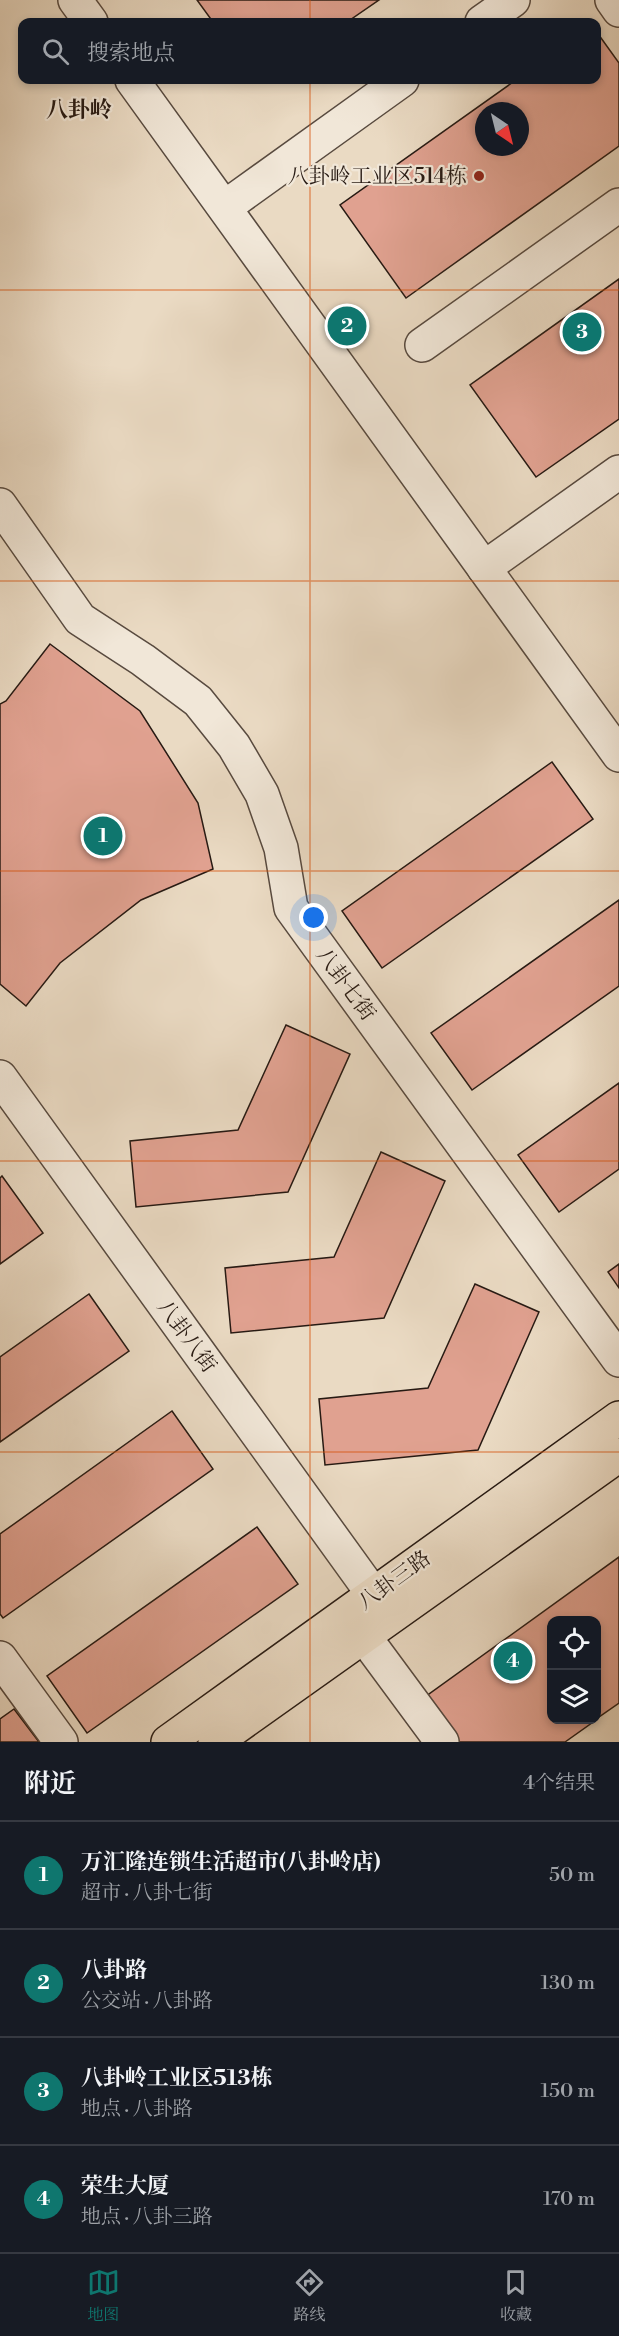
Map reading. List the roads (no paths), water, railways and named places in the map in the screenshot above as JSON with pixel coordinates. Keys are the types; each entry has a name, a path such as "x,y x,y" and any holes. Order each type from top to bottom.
{"main road":[{"name":"八卦三路","path":"168,1742 619,1418"},
{"name":"八卦三路","path":"215,1742 619,1455"}],"street":[{"path":"75,0 88,18"},
{"path":"488,18 513,0"},
{"path":"612,0 619,10"},
{"path":"135,84 619,755"},
{"path":"225,207 396,84"},
{"path":"422,345 619,205"},
{"path":"484,568 619,472"},
{"name":"八卦七街","path":"0,505 80,619 143,660 198,701 234,746 262,794 281,848 291,908 619,1360"},
{"name":"八卦八街","path":"0,1077 373,1594"},
{"path":"363,1635 442,1742"},
{"path":"0,1658 62,1742"}],"place":[{"name":"八卦岭工业区514栋","path":"479,176"},
{"name":"八卦路","path":"347,326"},
{"name":"八卦岭工业区513栋","path":"582,332"},
{"name":"万汇隆连锁生活超市(八卦岭店)","path":"103,836"},
{"name":"荣生大厦","path":"513,1661"}],"district":[{"name":"八卦岭","path":"79,109"}]}
